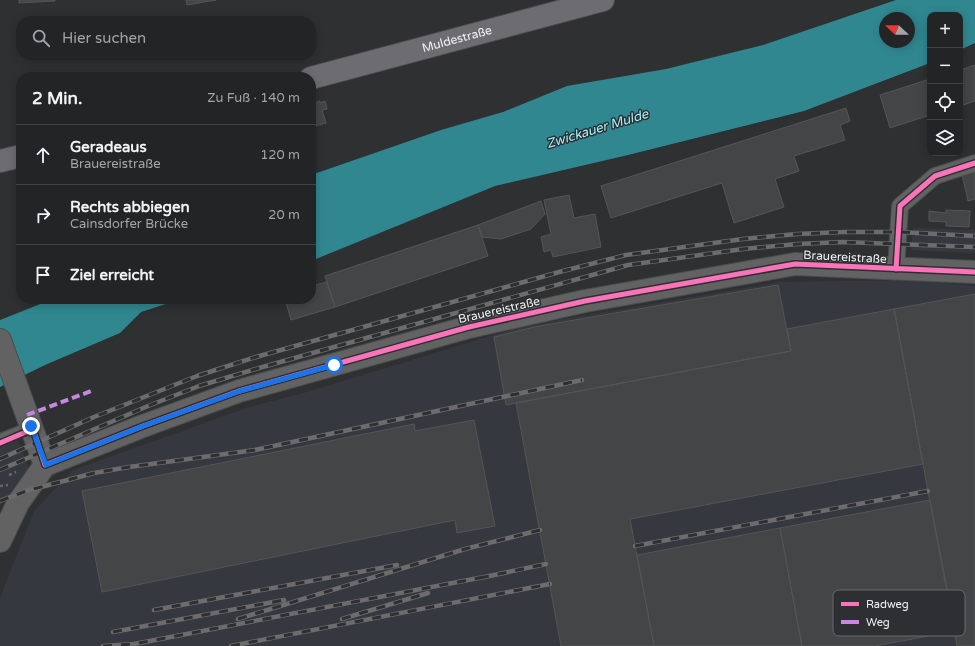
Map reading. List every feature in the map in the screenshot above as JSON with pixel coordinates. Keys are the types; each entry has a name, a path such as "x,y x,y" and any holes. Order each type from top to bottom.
{"main road":[{"name":"Muldestraße","path":"316,77 603,0"},
{"path":"0,161 16,157"}],"street":[{"path":"896,269 900,206 935,176 975,163"},
{"name":"Brauereistraße","path":"46,465 143,426 240,391 476,326 585,301 795,264 975,272"},
{"path":"0,340 46,465 18,502 0,541"}],"lane":[{"path":"0,438 31,426"}],"shaded area":[{"path":"913,228 975,230 975,253 911,250"},
{"path":"911,280 975,286 975,646 0,646 0,598 34,511 73,470 249,407 307,392 523,326 780,282"},
{"path":"15,434 29,468 0,506 0,441"}],"water":[{"name":"Zwickauer Mulde","path":"896,0 975,0 975,43 963,49 963,12 927,12 927,64 804,111 628,155 495,186 316,259 316,173 441,130 503,112 567,86 666,69 763,45"},
{"path":"40,304 166,304 141,312 120,333 45,365 0,387 0,320"}],"building":[{"path":"19,0 55,0 55,1 19,3"},
{"path":"186,0 216,0 187,5"},
{"path":"975,65 975,101 963,105 963,84 963,69"},
{"path":"927,80 927,116 890,128 880,95"},
{"path":"320,101 320,103 325,101 327,109 322,110 326,123 316,126 316,102"},
{"path":"846,108 850,121 840,125 845,140 794,156 799,171 775,179 784,207 734,223 722,183 611,218 601,186"},
{"path":"975,166 975,199 968,201 961,170"},
{"path":"569,195 574,218 595,214 601,247 553,257 551,250 544,252 541,237 551,234 544,200"},
{"path":"541,201 545,214 531,229 501,239 482,237 478,225"},
{"path":"946,210 970,211 969,227 946,226 946,222 929,221 929,211 946,213"},
{"path":"478,225 488,256 335,307 325,276"},
{"path":"327,282 335,307 291,320 286,304 316,304 316,285"},
{"path":"778,285 791,351 506,405 494,337 534,327"},
{"path":"975,294 975,646 957,646 955,636 965,636 965,590 947,590 894,309"},
{"path":"894,309 923,464 630,519 654,646 561,646 516,403 791,351 787,329"},
{"path":"474,420 495,526 457,533 455,520 102,592 82,491 414,424 415,431"},
{"path":"930,500 947,590 833,590 833,636 928,636 875,646 802,646 780,528"},
{"path":"780,528 802,646 654,646 637,555"}],"railway":[{"path":"0,459 94,417 197,376 256,357 563,271 626,255 743,239 797,234 899,232 975,236"},
{"path":"0,470 148,406 199,386 628,265 743,249 798,244 843,242 975,247"},
{"path":"0,501 26,491 94,473 255,450 582,380"},
{"path":"635,546 928,491"},
{"path":"238,619 465,549 540,530"},
{"path":"480,578 546,564"},
{"path":"154,610 397,565"},
{"path":"103,646 134,644 484,577"},
{"path":"231,646 550,584"},
{"path":"342,619 428,593"},
{"path":"113,632 284,600"}],"marked path":[{"path":"27,415 94,390"}],"cycle path":[{"path":"896,269 900,206 935,176 975,163"},
{"path":"0,443 33,429 45,465 143,426 239,391 469,327 585,301 795,264 975,272"}],"route":[{"path":"31,426 46,465 143,426 240,391 334,365"}]}
